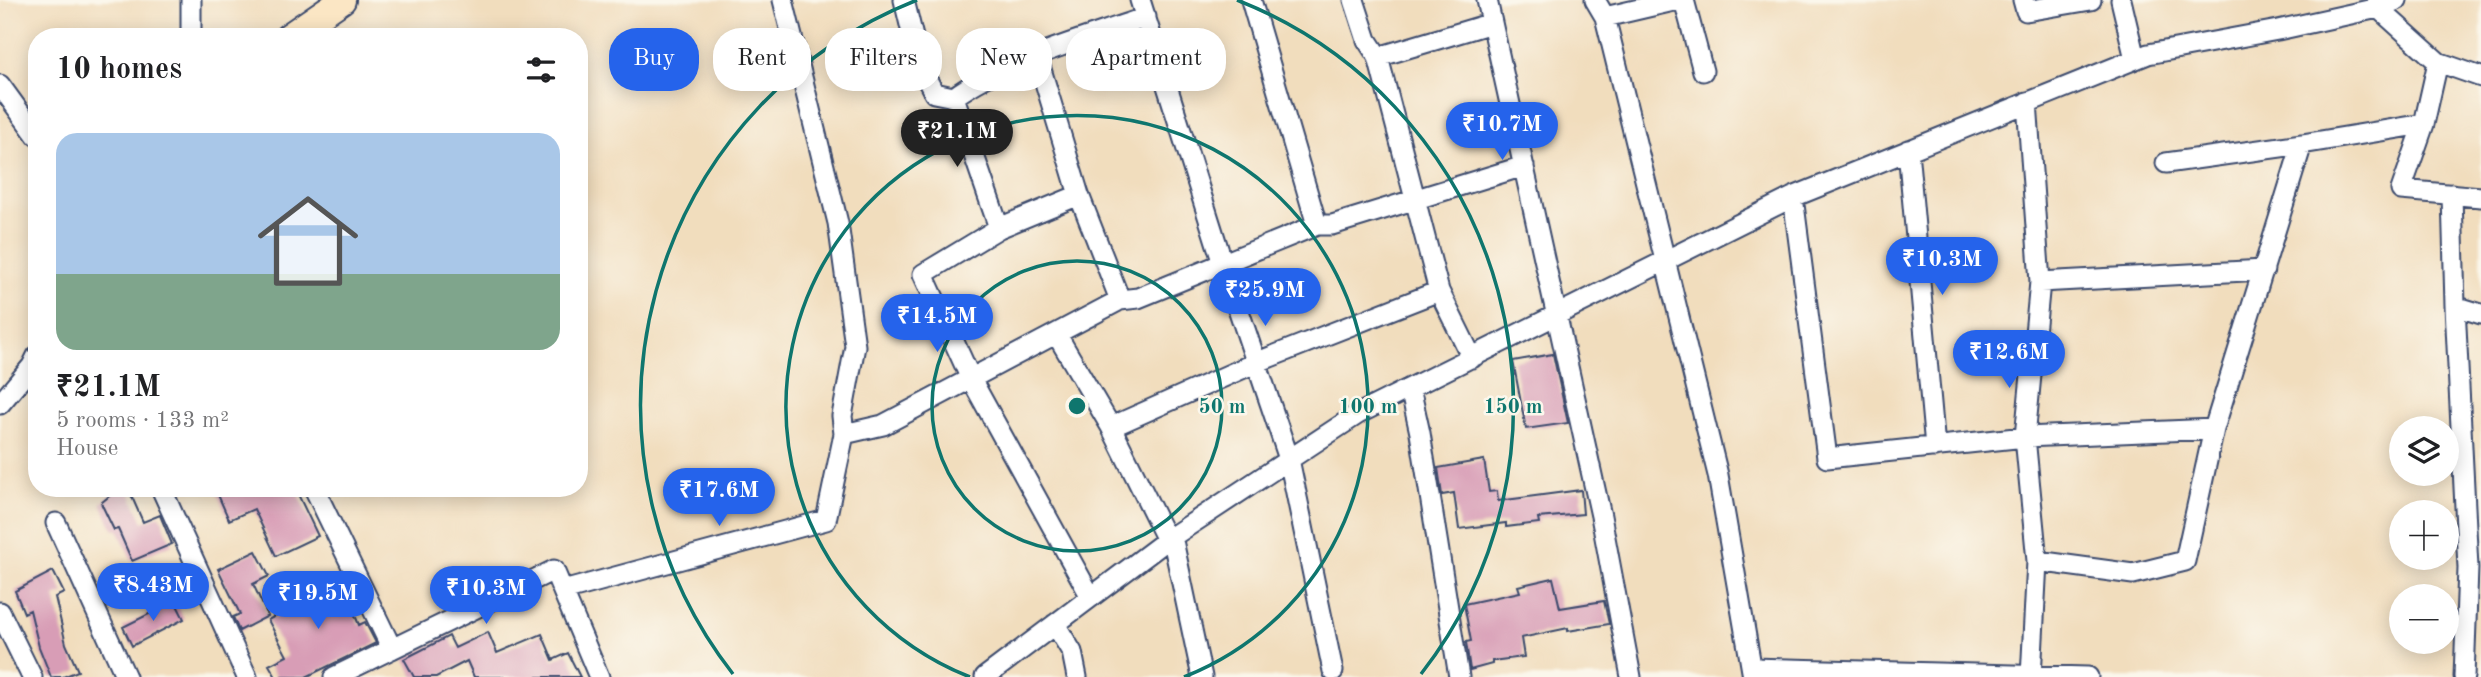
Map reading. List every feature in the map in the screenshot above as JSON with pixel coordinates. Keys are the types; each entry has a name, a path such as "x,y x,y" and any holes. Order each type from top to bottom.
{"street":[{"path":"191,0 191,28"},
{"path":"301,28 342,0"},
{"path":"563,591 826,520 844,434 842,416 855,346 838,223 783,0"},
{"path":"904,0 920,66 934,93 954,97 962,91"},
{"path":"1251,0 1317,225"},
{"path":"1354,0 1367,40 1378,58 1439,291 1472,358"},
{"path":"1487,0 1601,516 1631,677"},
{"path":"1678,0 1600,8 1718,475 1752,673 2088,677"},
{"path":"1684,0 1703,71"},
{"path":"2024,0 2026,11 2091,0"},
{"path":"2122,0 2135,59"},
{"path":"985,677 1170,538 1358,414 1793,197 2148,54 2278,30 2398,0"},
{"path":"2377,4 2438,62 2481,77"},
{"path":"1052,49 1143,8 1255,363 1289,459 1333,671"},
{"path":"1378,58 1492,23"},
{"path":"2438,62 2424,124 2401,190 2481,197"},
{"path":"0,85 28,124"},
{"path":"1048,91 1079,195 1120,300"},
{"path":"954,97 999,228"},
{"path":"2027,102 2040,282 2025,437 2037,561 2031,676"},
{"path":"2166,163 2424,124"},
{"path":"2037,561 2133,574 2185,561 2214,429 2302,144"},
{"path":"1908,150 1935,447"},
{"path":"844,434 883,425 1120,300 1138,298 1317,225 1332,225 1524,166"},
{"path":"2452,194 2468,568 2464,677"},
{"path":"1079,195 999,228 923,274 971,379 1091,597"},
{"path":"1793,197 1827,458 2025,437 2214,429"},
{"path":"2040,282 2264,270"},
{"path":"1111,427 1255,363 1439,291"},
{"path":"2455,306 2481,314"},
{"path":"1057,335 1111,427 1170,538 1202,677"},
{"path":"0,404 28,371"},
{"path":"1410,388 1420,433 1459,677"},
{"path":"165,497 247,677"},
{"path":"318,497 391,649"},
{"path":"56,523 126,677"},
{"path":"334,677 554,570 599,677"},
{"path":"0,612 33,677"},
{"path":"1055,624 1072,652 1077,677"}],"building":[{"path":"1553,354 1568,423 1526,429 1513,361"},
{"path":"1484,460 1489,492 1497,491 1498,501 1581,490 1583,514 1538,518 1539,523 1506,527 1506,523 1459,529 1454,493 1442,495 1438,468"},
{"path":"108,497 132,497 143,522 160,515 172,544 132,561 118,529 114,530 101,503"},
{"path":"219,497 299,497 318,536 276,556 254,509 229,520"},
{"path":"256,551 269,576 253,584 268,616 239,631 233,617 240,614 218,569"},
{"path":"53,571 64,593 55,597 66,644 78,671 63,677 51,677 39,647 30,610 24,613 15,591"},
{"path":"339,576 359,625 365,622 376,643 306,677 276,677 269,665 287,656 268,620 299,603 296,594"},
{"path":"1553,578 1560,608 1604,601 1609,624 1568,631 1568,628 1521,638 1524,657 1492,661 1492,664 1470,670 1466,642 1471,641 1464,604 1520,592 1518,586"},
{"path":"175,601 184,619 132,646 123,627"},
{"path":"488,632 497,653 542,634 553,660 568,653 580,677 474,677 467,661 436,677 414,677 404,659 449,636 455,648"}]}
